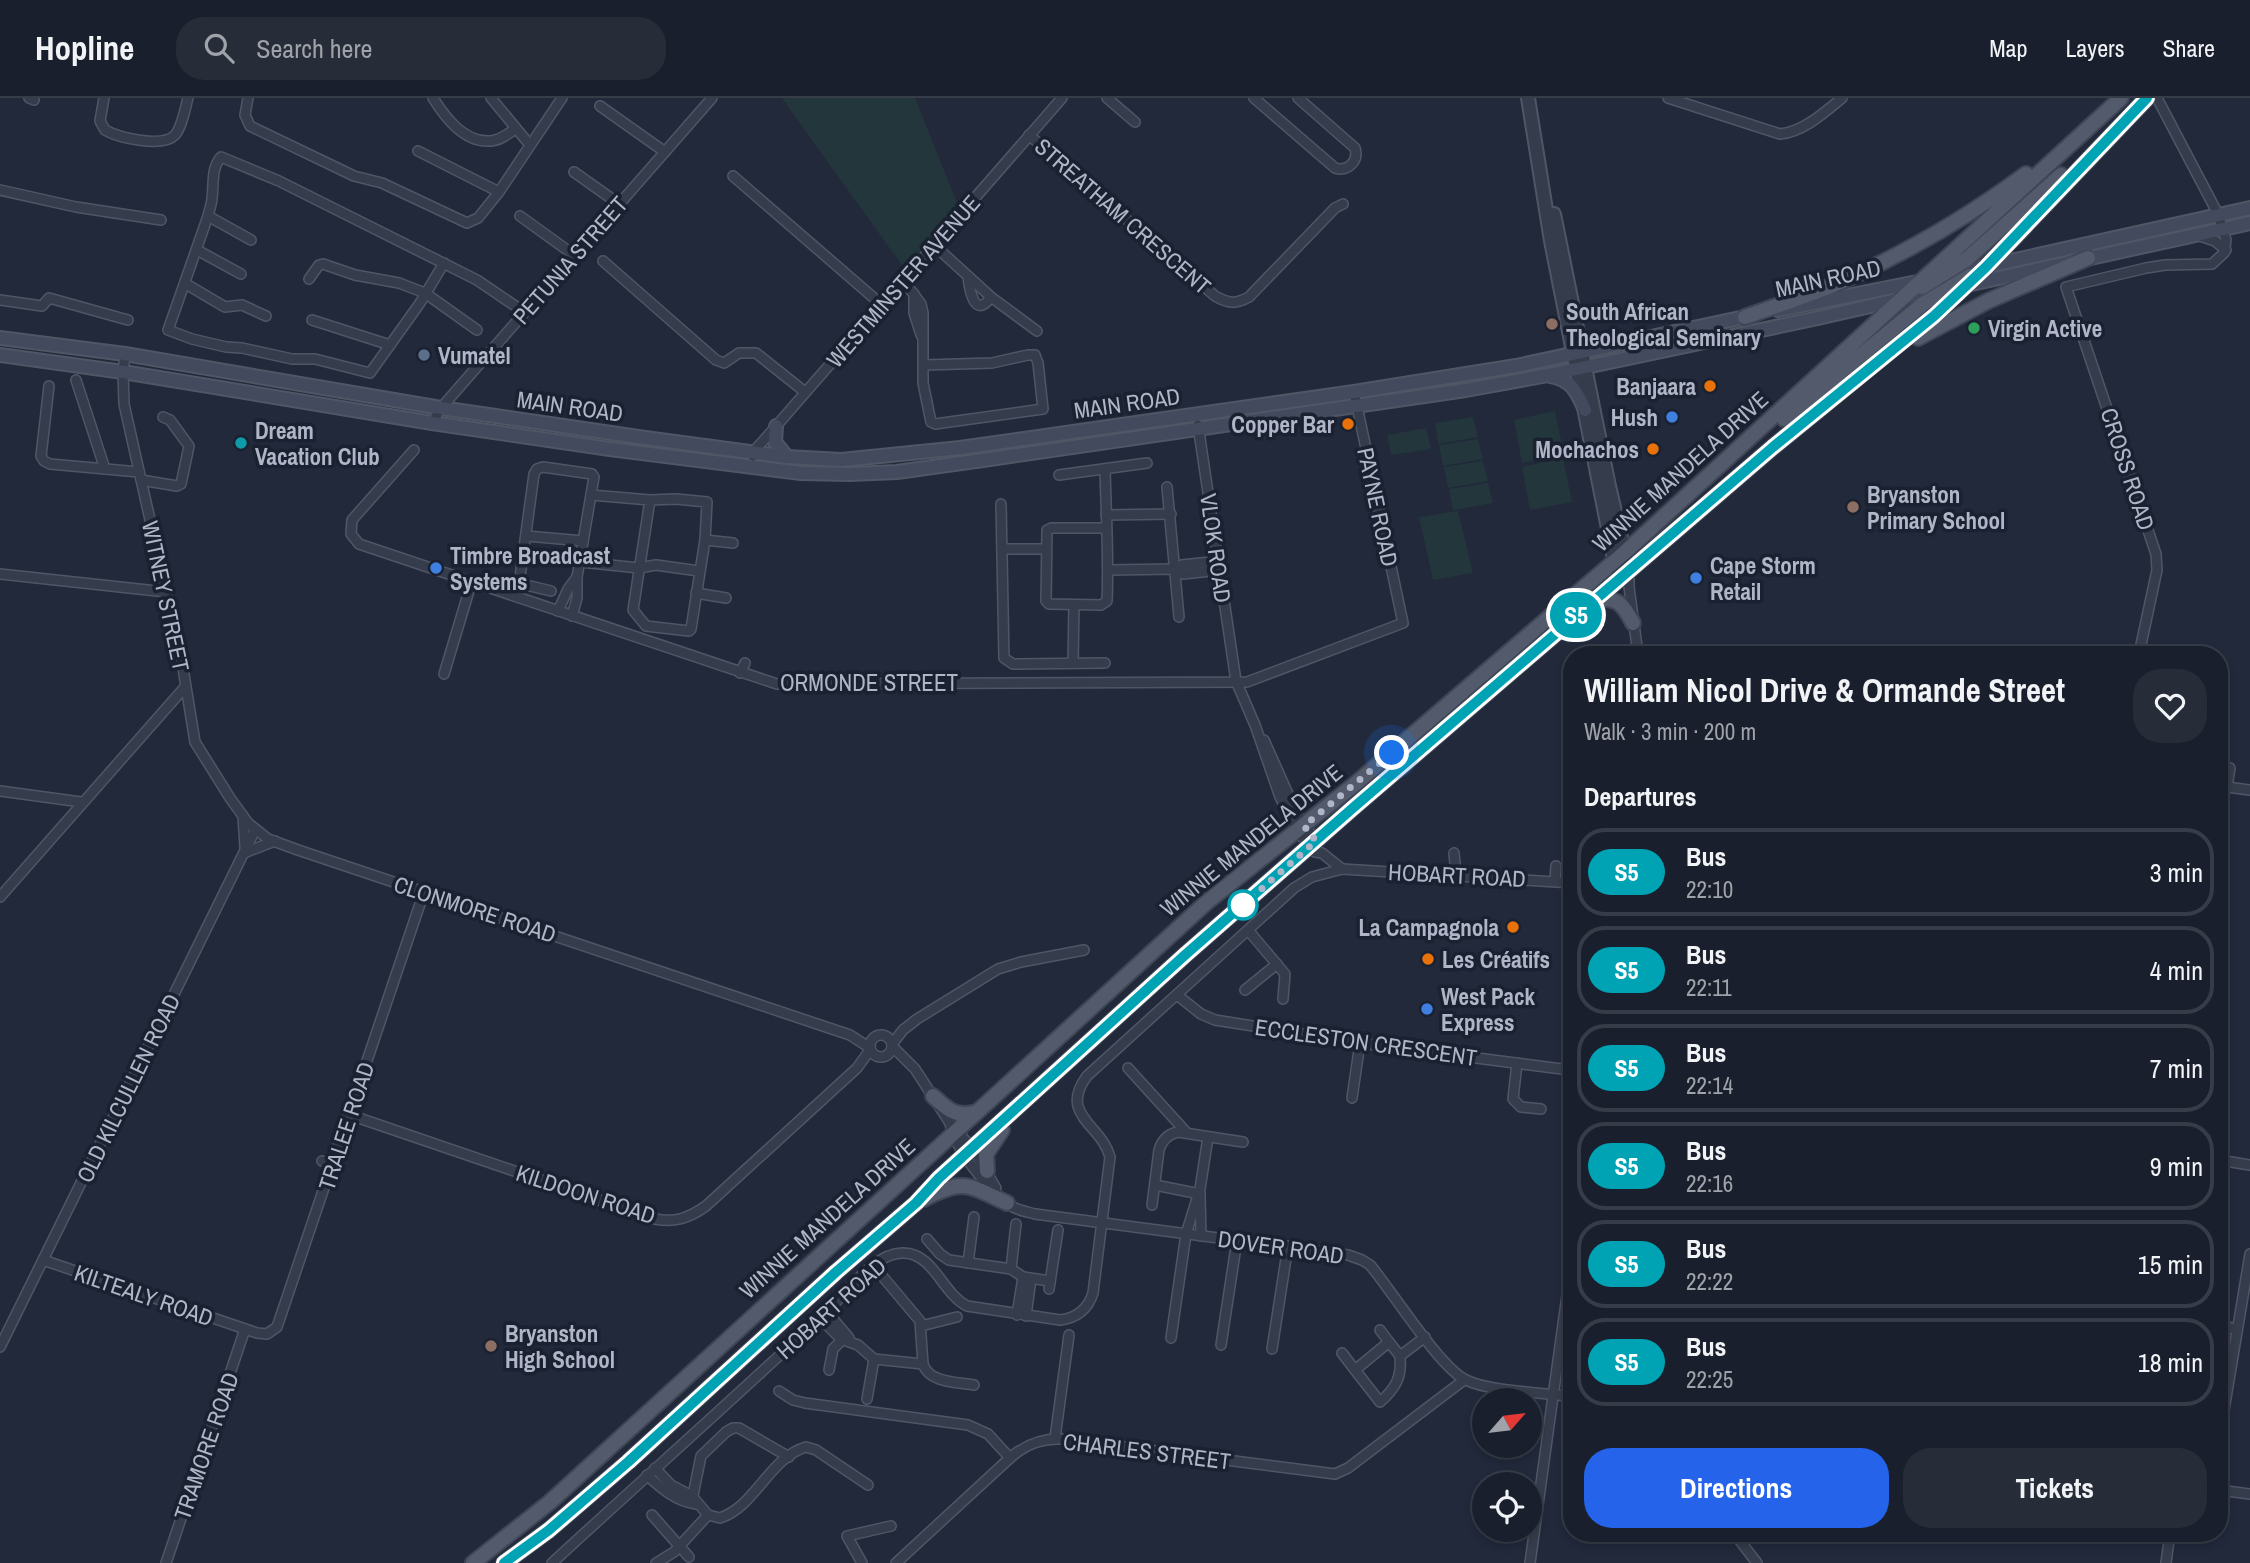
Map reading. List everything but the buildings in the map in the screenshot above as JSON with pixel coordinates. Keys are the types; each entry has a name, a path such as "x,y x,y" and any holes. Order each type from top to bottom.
{"main road":[{"name":"WINNIE MANDELA DRIVE","path":"473,1563 550,1502 953,1129 978,1112 1207,902 1392,753 1619,558 2121,98"},
{"name":"WINNIE MANDELA DRIVE","path":"504,1563 578,1506 916,1203 939,1178 1185,955 1316,847 1595,599 1626,579 1773,447 1886,356 1969,284 2147,98"},
{"path":"1725,463 1797,409 1923,304 1967,259 2089,150 2115,131"},
{"path":"1745,317 1843,281 1895,256 1977,210 2072,144"},
{"path":"1902,298 1986,267 2250,208"},
{"name":"MAIN ROAD","path":"0,338 125,354 441,408 787,457 841,460 910,455 1354,392 1516,366 1920,281 1969,284 2250,223"},
{"path":"1886,356 1988,301 2088,258"},
{"name":"MAIN ROAD","path":"0,355 123,372 432,423 751,467 826,474 897,472 1357,407 1548,375 1902,298"},
{"path":"1548,375 1563,379 1573,386 1585,410"},
{"path":"776,426 775,442 787,457"},
{"path":"1595,599 1608,598 1619,602 1633,623"},
{"path":"933,1096 954,1114 978,1112"},
{"path":"987,1171 988,1149 1019,1106"},
{"path":"916,1203 947,1187 957,1185 1003,1199"}],"street":[{"path":"104,98 100,121 105,130 149,142 166,141 174,136 188,98"},
{"path":"248,98 245,115 250,126 354,176 382,183 461,221 473,222 499,192 562,98"},
{"path":"433,98 451,123 472,137 493,141 515,129"},
{"path":"491,98 530,145"},
{"name":"WESTMINSTER AVENUE","path":"753,452 1062,98"},
{"path":"1107,98 1135,122"},
{"path":"1254,98 1335,168 1339,170 1350,166 1355,160 1355,148 1297,98"},
{"path":"1529,98 1539,160 1546,172 1619,558"},
{"path":"1668,98 1780,134 1803,126 1842,98"},
{"path":"2157,98 2224,228 2226,250"},
{"name":"PETUNIA STREET","path":"432,423 441,408 710,99"},
{"path":"600,106 665,152"},
{"name":"STREATHAM CRESCENT","path":"1029,135 1215,296 1229,303 1250,297 1335,208 1343,204"},
{"path":"418,151 499,192"},
{"path":"444,263 374,370 368,373 315,359 292,359 192,339 168,328 186,284 208,216 217,160 223,157 279,181 444,263 477,280 524,312"},
{"path":"574,172 619,204"},
{"path":"733,176 882,305"},
{"path":"0,190 76,207 162,220"},
{"path":"208,216 251,240"},
{"path":"520,216 574,255"},
{"path":"2196,235 2212,239 2226,250"},
{"path":"934,245 991,297 1037,331"},
{"path":"197,250 241,274"},
{"name":"CROSS ROAD","path":"2141,646 2157,570 2156,554 2066,287 2146,268 2212,264 2226,250"},
{"path":"603,261 716,360 724,363 739,353 756,352 805,392"},
{"path":"309,279 319,265 323,264 355,275 399,284 425,293 477,330"},
{"path":"968,276 972,299 981,304 988,303 991,297"},
{"path":"904,281 914,294 914,313 923,340 924,388 933,424 1042,409 1035,355 992,363 925,365"},
{"path":"186,284 225,307 242,305 266,316"},
{"path":"0,300 42,306 48,299 54,298 72,306 128,320"},
{"path":"312,320 390,345"},
{"name":"WITNEY STREET","path":"0,897 185,687 124,404 125,354"},
{"path":"1581,368 1585,410 1626,579 1637,646"},
{"path":"76,380 105,469"},
{"path":"48,386 41,456 44,461 105,469 177,486 181,484 189,446 170,420 163,417"},
{"name":"PAYNE ROAD","path":"1354,392 1403,623"},
{"name":"VLOK ROAD","path":"1197,415 1236,681 1255,725 1280,797 1300,829"},
{"name":"ORMONDE STREET","path":"414,450 352,520 351,534 359,544 770,683 1249,681 1403,623"},
{"path":"751,467 753,452"},
{"path":"1059,475 1147,463"},
{"path":"551,591 521,580 534,474 537,469 543,467 592,474 594,477 577,578 577,598 572,616"},
{"path":"1105,469 1106,515 1107,528 1108,570 1106,602 1101,605 1052,606 1046,601 1047,532 1051,528 1107,528"},
{"path":"1167,487 1179,617"},
{"path":"591,495 707,501 705,540 690,631 646,626 633,610 650,500"},
{"path":"1001,504 1005,660 1013,664 1105,663"},
{"path":"1106,515 1171,514"},
{"path":"527,536 583,541"},
{"path":"705,540 733,543"},
{"path":"1002,549 1046,549"},
{"path":"581,562 639,568 651,565 699,571"},
{"path":"1108,570 1219,565"},
{"path":"0,575 166,592"},
{"path":"558,611 568,589 577,578"},
{"path":"444,674 472,581"},
{"path":"696,593 726,598"},
{"path":"1073,663 1074,606"},
{"path":"740,673 745,663"},
{"name":"CLONMORE ROAD","path":"185,687 191,726 198,749 243,816 255,830 275,841 850,1035 887,1040"},
{"path":"2228,773 2230,768"},
{"path":"2228,788 2250,790"},
{"path":"0,791 81,802"},
{"path":"243,816 245,850 275,841"},
{"path":"1300,829 1342,869"},
{"name":"OLD KILCULLEN ROAD","path":"0,1347 181,970 255,830"},
{"path":"1454,853 1456,876"},
{"path":"1555,881 1556,866"},
{"name":"HOBART ROAD","path":"552,1563 823,1315 884,1255 901,1253 923,1260 962,1304 1022,1315 1067,1319 1079,1313 1088,1304 1093,1293 1110,1157 1104,1143 1080,1112 1078,1093 1087,1076 1301,883 1342,869 1563,882"},
{"name":"TRALEE ROAD","path":"245,1329 267,1334 280,1324 424,892"},
{"path":"1248,930 1285,976 1283,999"},
{"path":"1003,1199 987,1171 953,1129 915,1069 887,1040 871,1041 876,1053 887,1040 926,1013 998,969 1084,950"},
{"path":"1245,990 1277,964"},
{"name":"ECCLESTON CRESCENT","path":"1177,995 1201,1014 1216,1020 1360,1043 1563,1069"},
{"name":"CLONMORE ROAD","path":"850,1035 876,1053 900,1060 915,1069"},
{"path":"1352,1098 1360,1043"},
{"name":"KILDOON ROAD","path":"350,1115 655,1219 673,1221 690,1216 706,1206 876,1053"},
{"path":"1517,1063 1513,1099 1521,1107 1541,1109"},
{"path":"1128,1068 1186,1133"},
{"path":"1152,1205 1161,1143 1174,1133 1243,1142"},
{"path":"1171,1338 1186,1234 1199,1192 1208,1137"},
{"path":"969,1151 984,1179 1003,1199"},
{"path":"323,1161 333,1166"},
{"path":"2228,1162 2248,1167"},
{"path":"1155,1185 1199,1192"},
{"path":"1199,1192 1201,1236"},
{"name":"DOVER ROAD","path":"1003,1199 1027,1212 1288,1246 1348,1255 1362,1260 1378,1274 1452,1371 1464,1380"},
{"path":"968,1263 974,1217"},
{"path":"1011,1269 1016,1224"},
{"path":"927,1239 944,1258 1011,1269 1027,1278 1050,1285 1058,1230"},
{"path":"1221,1345 1237,1240"},
{"path":"1272,1349 1288,1246"},
{"path":"2228,1388 2250,1254"},
{"name":"KILTEALY ROAD","path":"43,1260 245,1329"},
{"path":"883,1278 916,1315 921,1326 923,1364 928,1373 935,1377 974,1385"},
{"path":"1022,1315 1027,1278"},
{"path":"823,1315 846,1339 874,1359 923,1364"},
{"path":"921,1326 957,1317"},
{"path":"1530,1563 1563,1323"},
{"path":"2228,1327 2238,1330"},
{"name":"TRAMORE ROAD","path":"166,1563 245,1329"},
{"path":"1342,1353 1380,1402 1392,1392 1400,1378 1400,1356 1380,1330"},
{"path":"1055,1438 1069,1335"},
{"path":"1400,1356 1425,1336"},
{"path":"829,1370 833,1349 846,1339"},
{"path":"1355,1370 1389,1342"},
{"path":"867,1399 874,1359"},
{"path":"1464,1380 1563,1396"},
{"name":"CHARLES STREET","path":"896,1563 1010,1458 1035,1442 1055,1438 1335,1474 1354,1464 1464,1380"},
{"path":"779,1391 805,1404 975,1427 988,1434 1010,1458"},
{"path":"694,1501 701,1456 730,1429 739,1428 789,1457"},
{"path":"651,1472 694,1501 708,1514 722,1518 731,1513 789,1457 801,1449 811,1448 868,1485"},
{"path":"2228,1491 2250,1494"},
{"path":"656,1563 680,1545 708,1514"},
{"path":"652,1516 689,1557"},
{"path":"862,1563 847,1536 891,1526"},
{"path":"1741,1542 1757,1563"},
{"path":"2166,1563 2169,1542"}],"shaded area":[{"path":"782,98 915,98 959,208 904,268"},
{"path":"1555,411 1564,454 1522,463 1514,420"},
{"path":"1473,417 1478,437 1438,444 1435,423"},
{"path":"1426,428 1431,449 1391,455 1387,435"},
{"path":"1478,439 1483,459 1443,466 1439,445"},
{"path":"1563,458 1572,502 1530,510 1522,467"},
{"path":"1483,461 1488,481 1448,488 1444,467"},
{"path":"1488,483 1493,503 1453,510 1449,489"},
{"path":"1458,511 1473,573 1433,580 1419,517"}],"bus line":[{"name":"S5","path":"504,1563 549,1530 628,1462 836,1272 916,1203 939,1178 1185,955 1354,807 1773,447 1934,316 1986,267 2147,98"}],"place":[{"name":"South African Theological Seminary","path":"1552,324"},
{"name":"Virgin Active","path":"1974,328"},
{"name":"Vumatel","path":"424,355"},
{"name":"Banjaara","path":"1710,386"},
{"name":"Hush","path":"1672,417"},
{"name":"Copper Bar","path":"1348,424"},
{"name":"Dream Vacation Club","path":"241,443"},
{"name":"Mochachos","path":"1653,449"},
{"name":"Bryanston Primary School","path":"1853,507"},
{"name":"Timbre Broadcast Systems","path":"436,568"},
{"name":"Cape Storm Retail","path":"1696,578"},
{"name":"La Campagnola","path":"1513,927"},
{"name":"Les Créatifs","path":"1428,959"},
{"name":"West Pack Express","path":"1427,1009"},
{"name":"Bryanston High School","path":"491,1346"}],"route":[{"path":"1243,905 1316,841 1304,826 1392,753"}]}
